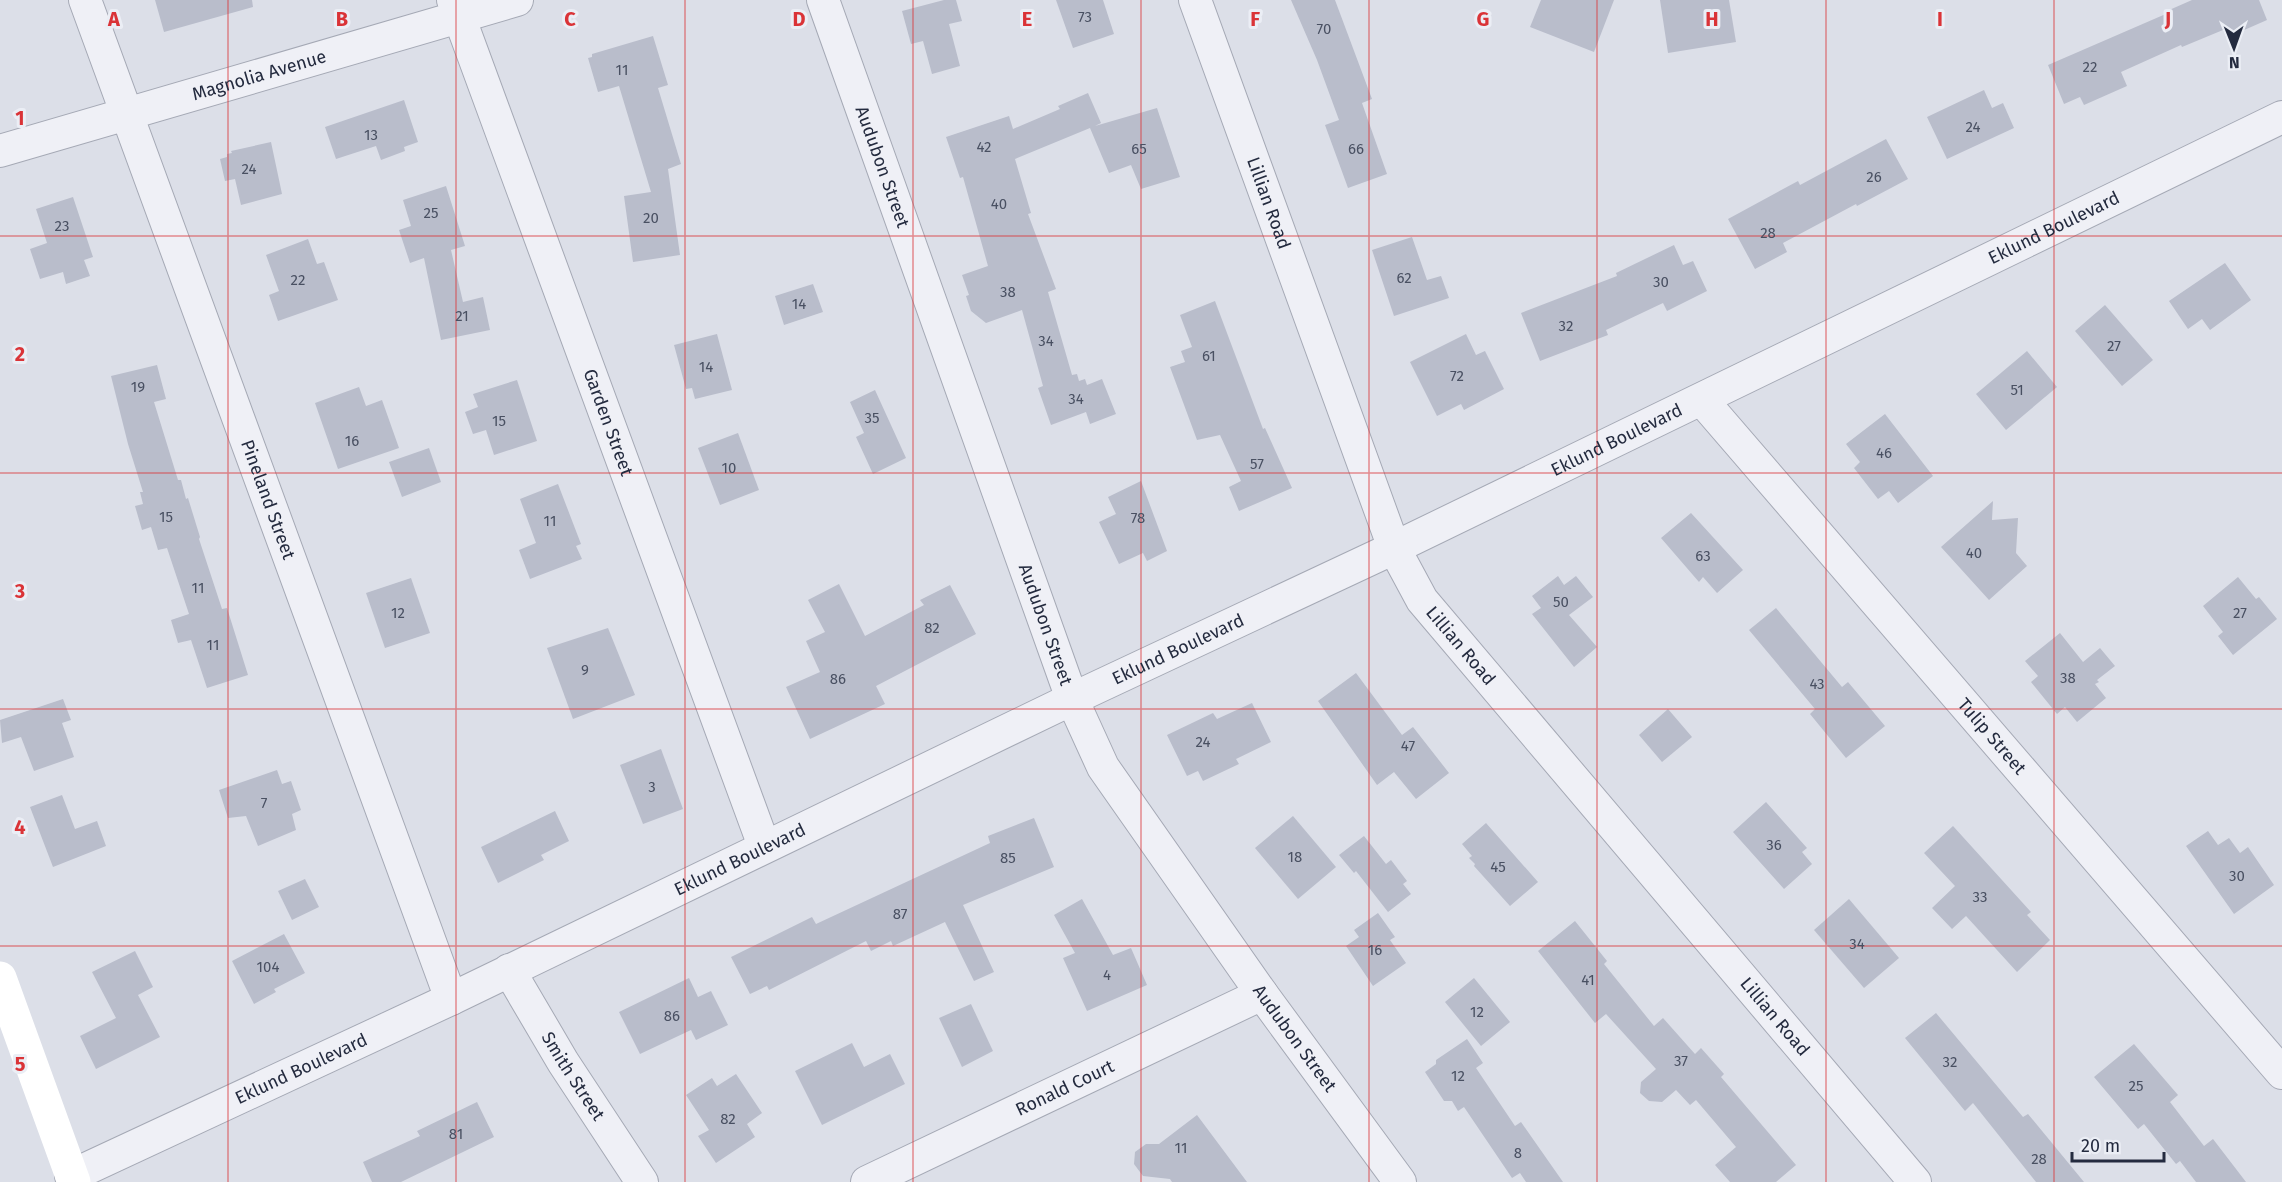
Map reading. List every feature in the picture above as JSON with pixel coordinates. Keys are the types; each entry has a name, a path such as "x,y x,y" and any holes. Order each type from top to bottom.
{"street":[{"name":"Pineland Street","path":"85,0 451,999"},
{"name":"Magnolia Avenue","path":"0,151 456,8 517,0"},
{"name":"Audubon Street","path":"823,0 1072,699 1103,767 1262,994 1400,1182"},
{"name":"Lillian Road","path":"1195,0 1394,548 1422,600 1912,1181"},
{"name":"Garden Street","path":"456,8 764,846"},
{"name":"Eklund Boulevard","path":"72,1179 451,999 764,846 1394,548 2282,117"},
{"name":"Tulip Street","path":"1702,399 2282,1073"},
{"name":"Smith Street","path":"508,970 563,1062 642,1182"},
{"path":"0,978 72,1179"},
{"name":"Ronald Court","path":"867,1182 1262,994"}],"building":[{"path":"155,0 252,0 253,7 164,32"},
{"path":"944,0 956,0 962,21 949,24 960,66 932,74 923,41 911,44 902,11"},
{"path":"1056,0 1103,0 1114,34 1073,48"},
{"path":"1291,0 1335,0 1372,99 1362,103 1387,174 1348,188 1325,125 1339,120 1317,60"},
{"path":"1541,0 1614,0 1594,52 1530,27"},
{"path":"1660,0 1729,0 1736,42 1668,53"},
{"path":"2192,0 2259,0 2267,20 2226,38 2223,30 2182,47 2181,45 2121,72 2127,86 2084,105 2080,97 2064,104 2048,65 2168,13 2167,11"},
{"path":"653,36 668,85 658,88 681,164 668,169 680,255 633,262 624,196 651,192 619,86 598,92 588,58 592,57 592,54"},
{"path":"1984,90 1992,108 2003,103 2014,128 1947,159 1927,117"},
{"path":"1088,93 1101,123 1095,126 1157,108 1180,177 1141,189 1131,165 1109,173 1090,128 1015,159 1031,213 1028,214 1056,289 1048,292 1072,375 1077,374 1079,381 1085,379 1087,385 1102,379 1116,414 1090,424 1086,412 1051,425 1038,388 1043,386 1022,310 986,323 971,311 966,296 969,295 962,275 988,266 963,177 960,178 946,137 1009,116 1013,129 1060,109 1058,106"},
{"path":"404,100 418,142 404,147 405,151 381,160 376,146 336,159 325,127"},
{"path":"1886,139 1908,179 1783,243 1787,252 1755,269 1728,219 1798,181 1800,185"},
{"path":"271,142 282,194 241,205 235,179 225,181 220,159 227,157 227,154 232,153 231,151"},
{"path":"446,186 465,246 451,250 463,302 483,297 490,330 441,340 424,258 410,263 399,230 411,226 403,200"},
{"path":"73,197 93,257 84,260 90,276 66,284 63,272 40,279 30,249 47,243 36,209"},
{"path":"1412,237 1427,280 1441,276 1449,298 1394,316 1372,250"},
{"path":"308,239 317,264 324,262 338,300 278,321 269,295 279,291 266,255"},
{"path":"1674,245 1683,265 1693,261 1707,291 1667,311 1663,303 1606,330 1608,335 1540,361 1521,313 1617,276 1616,273"},
{"path":"2225,263 2251,300 2210,330 2202,319 2188,329 2169,301"},
{"path":"813,284 823,312 784,325 775,296"},
{"path":"1215,301 1263,429 1265,428 1292,488 1239,511 1229,487 1241,481 1220,435 1197,440 1170,367 1185,362 1181,351 1192,347 1180,315"},
{"path":"2105,305 2153,360 2122,386 2075,331"},
{"path":"717,334 732,390 695,399 692,388 686,389 674,345"},
{"path":"1466,334 1476,355 1485,351 1504,389 1464,410 1461,404 1437,416 1410,362"},
{"path":"2027,351 2057,387 2006,430 1976,394"},
{"path":"157,365 166,399 154,402 178,480 181,480 186,499 188,498 222,609 227,608 248,675 207,688 191,640 178,643 171,620 189,614 167,548 158,550 151,527 142,530 135,506 143,504 140,492 143,492 111,376"},
{"path":"517,380 537,441 494,455 486,430 473,434 465,412 478,407 473,394"},
{"path":"359,387 366,406 382,400 399,448 338,469 315,403"},
{"path":"875,390 906,458 873,474 856,437 864,433 850,402"},
{"path":"1885,414 1933,476 1898,503 1889,491 1878,499 1854,468 1860,462 1846,444"},
{"path":"738,433 759,490 720,505 698,448"},
{"path":"429,448 441,482 402,497 389,462"},
{"path":"1141,481 1167,551 1147,561 1143,553 1119,564 1099,522 1116,514 1108,497"},
{"path":"558,484 581,544 576,546 582,559 530,579 519,550 536,543 520,499"},
{"path":"1993,501 1992,520 2018,518 2016,553 2027,566 1989,600 1941,547"},
{"path":"1691,513 1743,570 1717,593 1703,577 1699,582 1661,538"},
{"path":"1558,576 1564,585 1576,576 1593,597 1569,615 1597,647 1574,667 1532,614 1541,608 1532,596"},
{"path":"2238,577 2277,619 2233,655 2218,636 2223,632 2203,606"},
{"path":"411,578 430,633 385,648 366,593"},
{"path":"839,584 865,636 924,605 920,600 950,585 976,634 876,686 885,704 810,739 786,687 820,672 806,641 825,632 808,600"},
{"path":"1776,608 1842,687 1848,682 1885,726 1846,758 1810,714 1815,709 1749,630"},
{"path":"608,628 635,695 573,719 547,648"},
{"path":"2060,633 2083,662 2100,648 2115,666 2095,684 2106,698 2077,722 2065,707 2057,714 2031,682 2038,676 2025,661"},
{"path":"1356,673 1402,735 1413,727 1449,773 1416,799 1394,772 1377,785 1318,701"},
{"path":"63,699 71,720 62,723 74,757 34,771 21,737 2,743 0,720"},
{"path":"1252,703 1271,742 1236,759 1239,764 1203,781 1198,771 1187,776 1167,735 1213,713 1217,719"},
{"path":"1668,709 1692,737 1662,762 1639,735"},
{"path":"661,749 683,809 643,824 620,765"},
{"path":"277,770 282,784 291,781 301,810 292,814 296,830 258,846 246,816 228,818 219,790"},
{"path":"62,795 75,829 97,821 106,846 53,867 30,807"},
{"path":"1766,802 1807,848 1802,852 1812,864 1784,889 1733,832"},
{"path":"555,811 569,841 541,855 544,860 498,883 481,847"},
{"path":"1293,816 1336,867 1298,899 1255,848"},
{"path":"1034,818 1054,867 963,905 994,972 974,981 945,922 893,946 891,941 871,951 866,941 769,990 767,986 750,994 731,957 812,917 816,924 990,843 988,836"},
{"path":"1486,823 1538,882 1510,906 1474,866 1475,864 1469,858 1472,856 1462,844"},
{"path":"1953,826 2031,912 2027,915 2050,940 2017,972 1966,916 1952,929 1932,908 1955,886 1924,853"},
{"path":"2208,831 2218,845 2229,838 2240,853 2248,847 2274,885 2234,914 2186,846"},
{"path":"1364,836 1386,864 1391,860 1407,881 1403,884 1411,894 1388,912 1356,871 1354,873 1339,855"},
{"path":"305,879 319,907 292,920 278,891"},
{"path":"1082,899 1113,955 1131,948 1147,985 1087,1011 1063,958 1075,953 1054,915"},
{"path":"1849,899 1899,958 1864,988 1814,930"},
{"path":"1378,913 1395,937 1390,940 1406,963 1373,986 1346,946 1359,937 1354,930"},
{"path":"1575,921 1607,961 1604,964 1654,1026 1663,1018 1695,1054 1701,1048 1724,1074 1721,1077 1796,1165 1776,1182 1730,1182 1715,1165 1736,1147 1696,1100 1690,1105 1676,1090 1662,1102 1649,1101 1640,1093 1641,1082 1656,1069 1606,1014 1595,1023 1538,951"},
{"path":"284,934 305,973 274,989 276,992 254,1004 232,961"},
{"path":"135,951 153,987 138,995 160,1037 96,1069 80,1036 116,1018 92,972"},
{"path":"689,978 698,997 711,991 728,1025 696,1040 691,1030 640,1054 619,1012"},
{"path":"1474,978 1510,1022 1481,1046 1445,1002"},
{"path":"971,1004 993,1051 962,1067 939,1018"},
{"path":"1936,1013 2023,1117 2028,1114 2084,1182 2036,1182 1973,1103 1965,1111 1905,1038"},
{"path":"1467,1039 1483,1063 1476,1068 1515,1126 1521,1122 1563,1182 1526,1182 1520,1173 1512,1178 1464,1107 1458,1111 1452,1101 1444,1101 1425,1072 1436,1064 1436,1060"},
{"path":"852,1043 864,1067 890,1054 905,1084 822,1125 795,1071"},
{"path":"2134,1044 2178,1095 2170,1102 2204,1146 2213,1139 2246,1182 2196,1182 2180,1161 2176,1164 2144,1124 2138,1129 2094,1077"},
{"path":"736,1074 762,1113 747,1124 755,1137 716,1163 698,1136 709,1130 686,1095 712,1078 717,1086"},
{"path":"477,1102 494,1137 401,1182 372,1182 363,1162 420,1136 417,1131"},
{"path":"1197,1115 1247,1182 1172,1182 1170,1179 1143,1176 1134,1164 1135,1152 1146,1144 1159,1144"}]}
